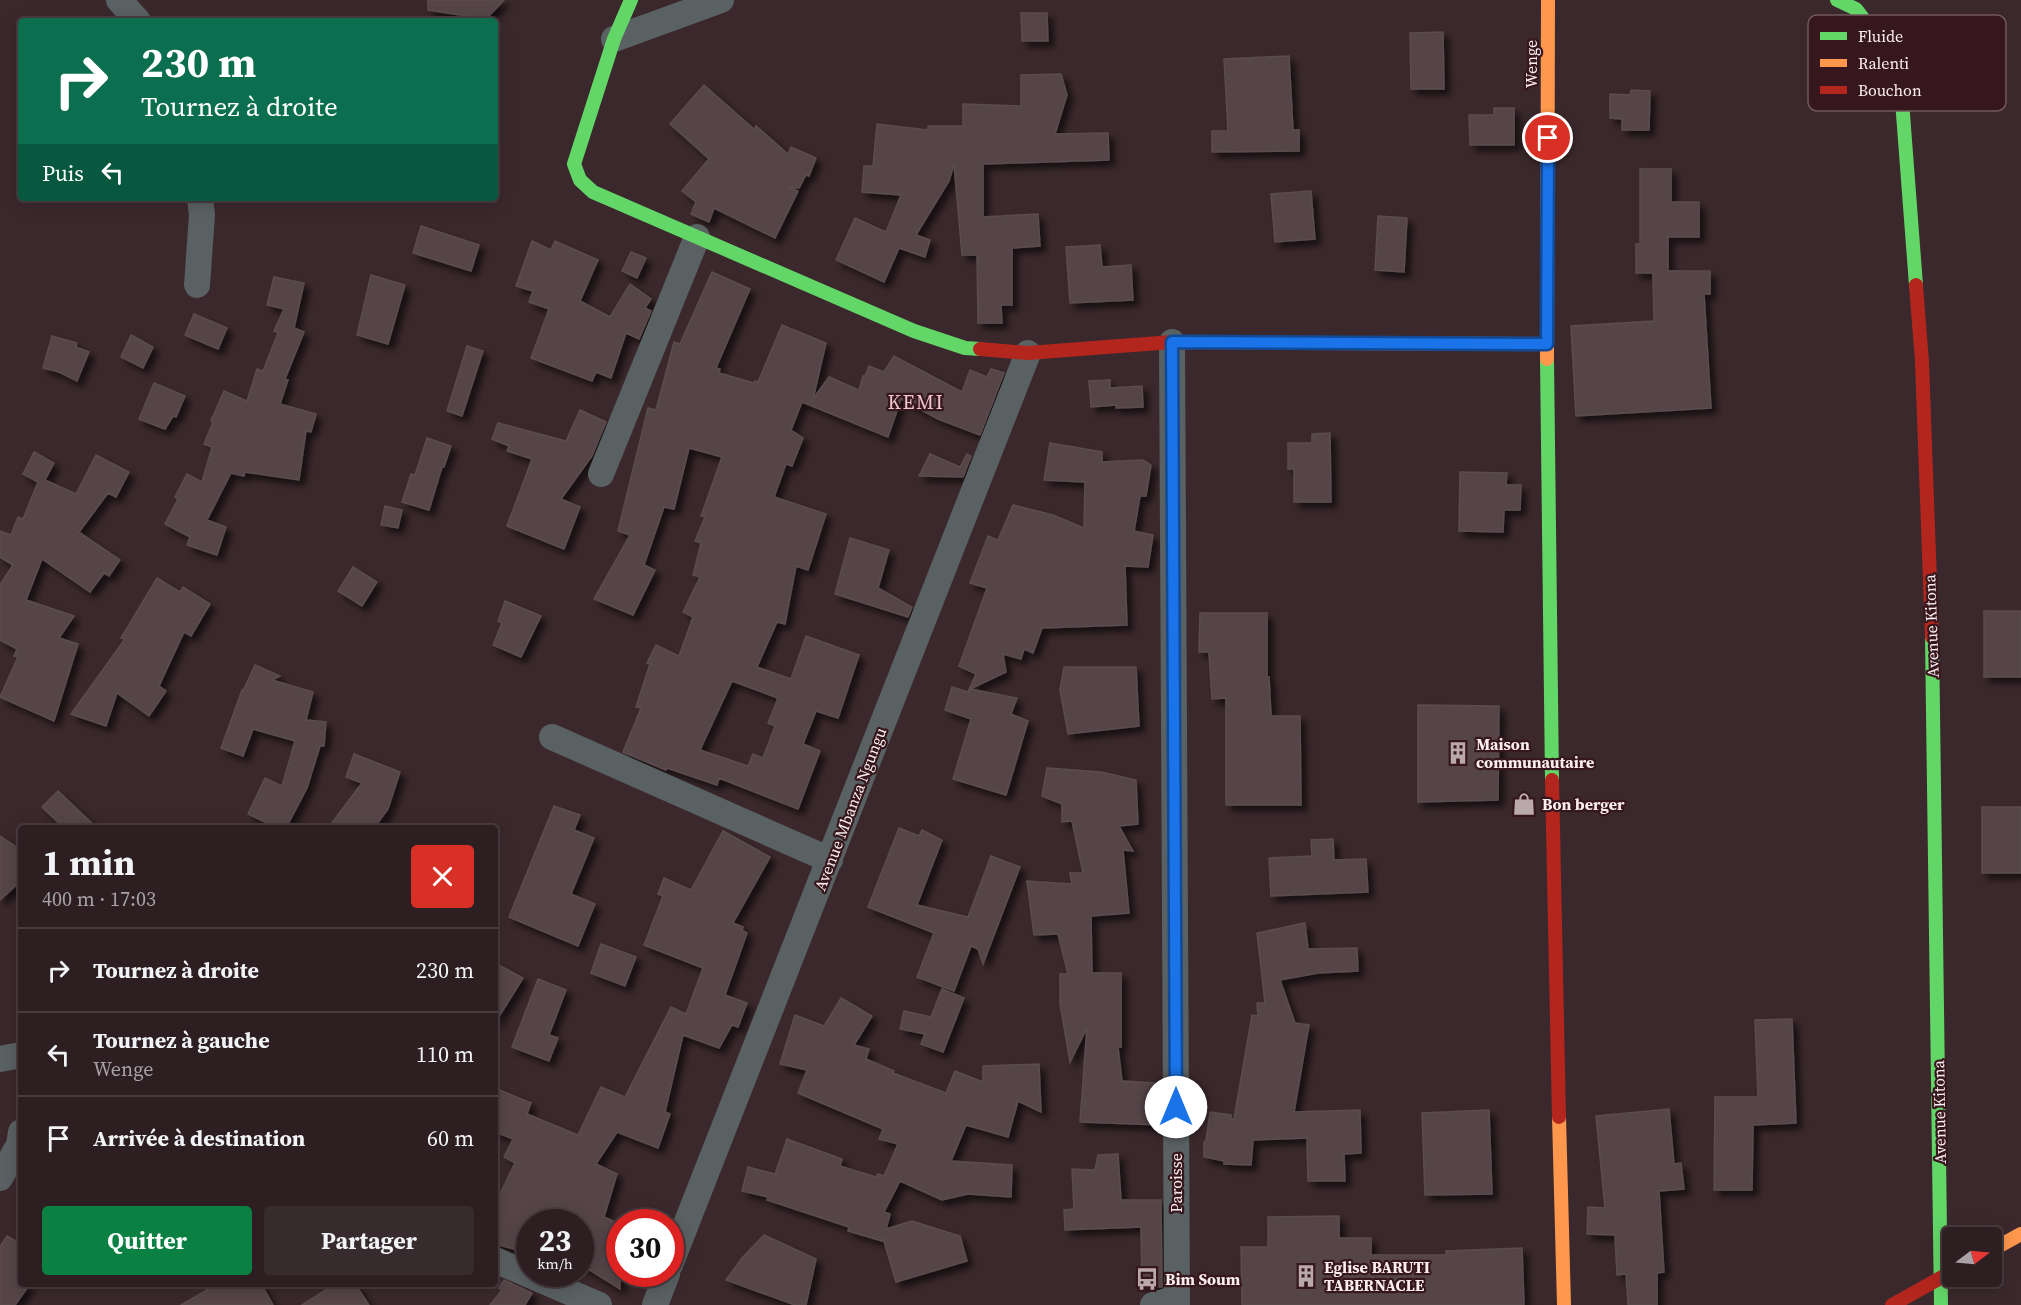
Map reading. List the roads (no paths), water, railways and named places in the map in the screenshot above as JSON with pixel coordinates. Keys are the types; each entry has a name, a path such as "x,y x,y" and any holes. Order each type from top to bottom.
{"street":[{"path":"119,0 135,18"},
{"path":"631,0 614,39 574,164 580,180 593,192 914,331 965,348 1028,353 1172,342 1547,344"},
{"path":"614,39 721,0"},
{"name":"Wenge","path":"1548,0 1547,344 1554,910 1564,1305"},
{"name":"Avenue Kitona","path":"1837,0 1856,9 1861,15"},
{"name":"Avenue Kitona","path":"1903,111 1922,362 1932,638 1946,1227"},
{"path":"197,285 200,201"},
{"path":"601,474 697,237"},
{"name":"Paroisse","path":"1169,1303 1172,342"},
{"name":"Avenue Mbanza Ngungu","path":"684,1230 1028,353"},
{"path":"552,737 830,860"},
{"path":"0,1059 18,1056"},
{"path":"0,1178 18,1146"},
{"path":"2002,1244 2021,1234"},
{"path":"498,1261 599,1305"},
{"path":"1892,1305 1942,1277"},
{"path":"655,1305 662,1287"},
{"name":"Avenue Kitona","path":"1941,1305 1944,1287"}],"place":[{"name":"Maison communautaire","path":"1458,753"},
{"name":"Bon berger","path":"1524,804"},
{"name":"Eglise BARUTI TABERNACLE","path":"1306,1276"},
{"name":"Bim Soum","path":"1147,1279"}],"district":[{"name":"KEMI","path":"916,402"}]}
